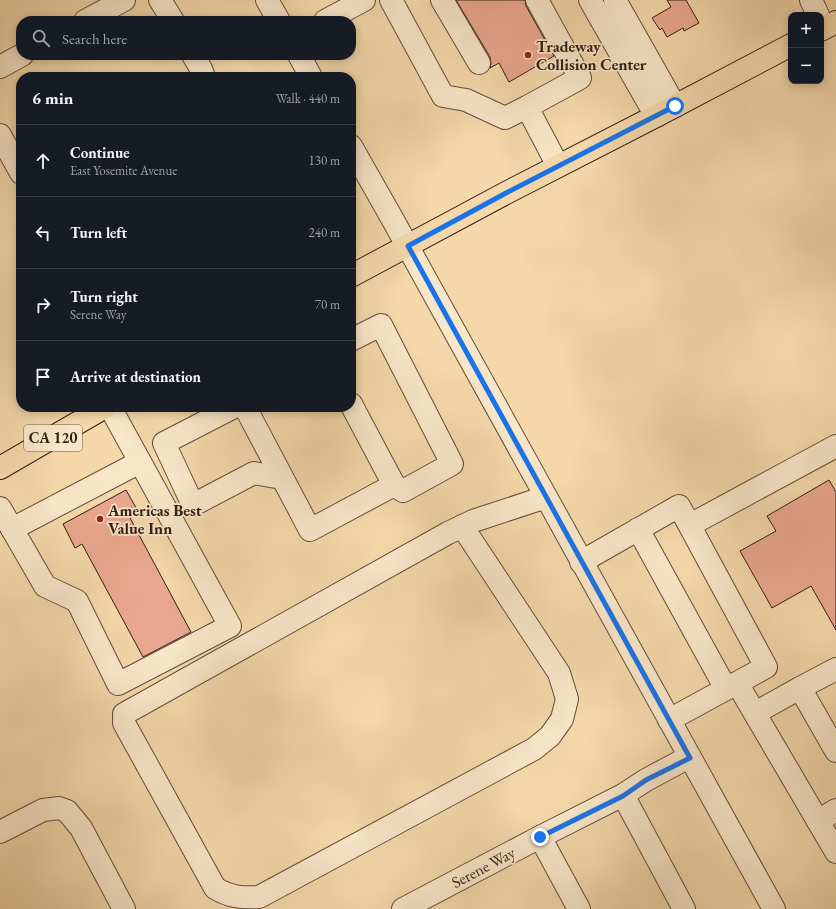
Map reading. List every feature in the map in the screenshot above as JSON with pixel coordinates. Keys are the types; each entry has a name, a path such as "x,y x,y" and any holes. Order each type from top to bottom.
{"main road":[{"path":"356,273 506,193 788,47"},
{"name":"CA 120","path":"0,468 96,412"}],"street":[{"path":"94,16 124,0"},
{"path":"160,0 170,16"},
{"path":"267,0 276,16"},
{"path":"334,16 364,0"},
{"path":"391,0 443,96 466,100 505,118 580,78 537,0"},
{"path":"442,0 479,62"},
{"path":"590,0 656,116"},
{"path":"615,0 675,106"},
{"path":"811,0 818,12"},
{"path":"0,67 16,58"},
{"path":"196,60 202,72"},
{"path":"302,60 308,72"},
{"path":"527,107 558,166"},
{"path":"0,135 16,164"},
{"path":"356,155 408,246 581,562 774,909"},
{"path":"355,412 394,485 403,490 452,464 381,325 356,338"},
{"path":"0,508 45,586 77,601 118,684 230,626 113,412"},
{"path":"224,412 164,443 193,505 254,473 282,478"},
{"path":"248,412 310,530 394,485"},
{"path":"690,525 836,446"},
{"path":"12,529 140,462"},
{"path":"462,526 559,673 567,698 562,719 550,736 534,749 259,897 241,898 225,894 215,888 124,723 124,714 462,526 546,497"},
{"path":"581,562 679,506 690,525 766,667 669,720"},
{"path":"638,529 732,686 755,713 827,816 836,852"},
{"path":"755,713 836,669"},
{"path":"800,688 836,751"},
{"name":"Serene Way","path":"403,909 433,902 540,837 623,796 646,780 690,758"},
{"path":"623,796 684,909"},
{"path":"0,832 43,810 59,808 68,811 81,828 124,909"},
{"path":"540,837 579,909"}],"building":[{"path":"456,0 525,0 526,6 554,56 509,82 499,63 490,68 490,57"},
{"path":"667,0 686,0 699,23 684,31 683,28 667,37 662,28 660,30 652,18 671,7"},
{"path":"829,480 836,492 836,630 811,586 772,608 740,551 776,531 767,516"},
{"path":"126,490 139,513 130,518 191,632 143,657 82,544 75,548 63,524"}],"place":[{"name":"Tradeway Collision Center","path":"528,55"},
{"name":"Americas Best Value Inn","path":"100,519"}],"route":[{"path":"540,837 623,796 646,780 690,758 408,246 506,193 675,106"}]}
